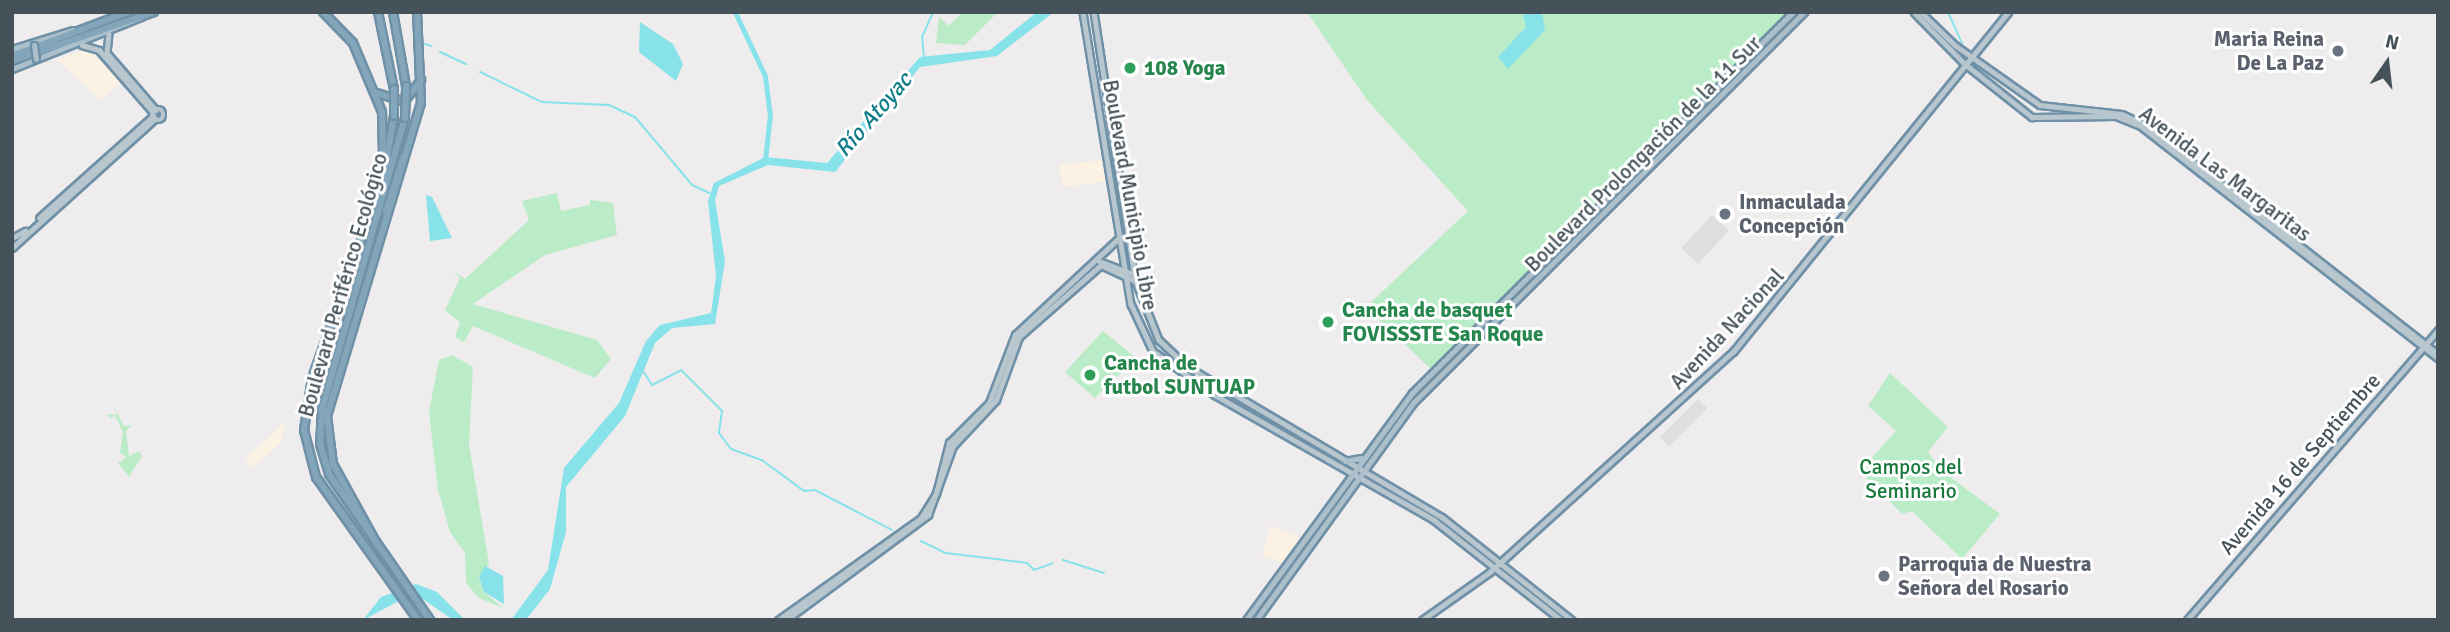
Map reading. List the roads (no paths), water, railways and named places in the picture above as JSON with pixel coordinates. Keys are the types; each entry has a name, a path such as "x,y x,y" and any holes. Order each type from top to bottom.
{"highway":[{"path":"12,61 154,12"},
{"path":"323,12 353,43 376,92 383,152 359,242"},
{"name":"Boulevard Periférico Ecológico","path":"378,12 394,89 394,116 386,165 307,397 307,453 323,489 418,620"},
{"name":"Boulevard Periférico Ecológico","path":"393,12 406,86 405,118 373,246 322,408 322,452 329,474 429,619"},
{"path":"379,546 329,446 330,403 409,149 422,73 417,12"},
{"path":"12,56 125,13"},
{"path":"376,92 404,102 422,73"},
{"path":"368,285 373,246 409,149"},
{"path":"326,307 336,310"},
{"path":"336,363 350,340"}],"main road":[{"name":"Boulevard Municipio Libre","path":"1083,12 1125,270 1139,329 1167,365 1434,520 1497,566 1562,620"},
{"name":"Boulevard Municipio Libre","path":"1094,12 1136,279 1145,317 1175,357 1345,461 1356,473 1433,511 1502,561 1572,620"},
{"name":"Boulevard Prolongación de la 11 Sur","path":"1356,473 1366,453 1412,393 1793,12"},
{"name":"Boulevard Prolongación de la 11 Sur","path":"1356,473 1417,399 1804,12"},
{"name":"Avenida Las Margaritas","path":"1914,12 1964,63 2013,103 2042,120 2116,116 2136,122 2424,345"},
{"name":"Avenida Las Margaritas","path":"1921,12 1968,56 2019,92 2051,109 2139,120 2438,356"},
{"name":"Avenida Nacional","path":"1422,620 1497,566 1733,352 2006,12"},
{"path":"12,49 125,13"},
{"path":"12,69 109,34 142,16"},
{"path":"74,48 121,23"},
{"path":"109,34 107,53 154,114"},
{"path":"36,42 36,61"},
{"path":"82,45 99,50 154,114"},
{"path":"2003,95 2011,85"},
{"path":"2013,103 2019,92"},
{"path":"12,248 154,114"},
{"path":"12,238 37,222"},
{"path":"778,620 921,518 959,433 989,403 1011,341 1098,261 1121,236"},
{"path":"1098,261 1125,270 1136,279"},
{"path":"1035,319 1097,267 1125,270"},
{"name":"Avenida 16 de Septiembre","path":"2187,620 2438,330"},
{"path":"786,620 924,520 942,492 959,433"},
{"path":"1345,461 1366,453"},
{"path":"1247,620 1356,473"},
{"path":"1256,620 1356,473"}],"water":[{"name":"Río Atoyac","path":"1037,12 1054,12 997,56 920,67 835,172 768,165 719,186 715,200 725,261 715,324 672,328 655,343 625,416 566,487 566,532 550,589 526,620 511,620 548,570 564,468 619,403 646,341 660,325 711,313 716,276 708,201 714,183 765,157 827,163 920,57 990,50"},
{"path":"1542,12 1545,30 1508,69 1498,57 1526,27 1523,14"},
{"path":"640,22 673,44 683,64 676,81 639,52"},
{"path":"426,195 432,197 452,238 430,241"},
{"path":"485,566 503,576 504,604 484,592 479,577"},
{"path":"416,584 437,592 465,620 453,620 414,593 363,620 381,597"}],"waterway":[{"path":"735,12 765,76 770,114 765,160"},
{"path":"924,58 922,37 933,12"},
{"path":"1948,12 1963,45"},
{"path":"425,44 432,46"},
{"path":"440,52 466,64"},
{"path":"480,72 542,102 609,105 635,117 692,185 709,193"},
{"path":"641,368 652,385 681,370 722,411 719,433 731,449 762,460 804,491 815,490 892,530"},
{"path":"921,541 946,553 1027,563 1034,570 1053,563"},
{"path":"1063,560 1104,573"}],"place":[{"name":"Maria Reina De La Paz","path":"2338,51"},
{"name":"108 Yoga","path":"1130,68"},
{"name":"Inmaculada Concepción","path":"1725,214"},
{"name":"Cancha de basquet FOVISSSTE San Roque","path":"1328,322"},
{"name":"Cancha de futbol SUNTUAP","path":"1090,375"},
{"name":"Parroquia de Nuestra Señora del Rosario","path":"1884,576"}],"park label":[{"name":"Campos del Seminario","path":"1911,479"}]}
